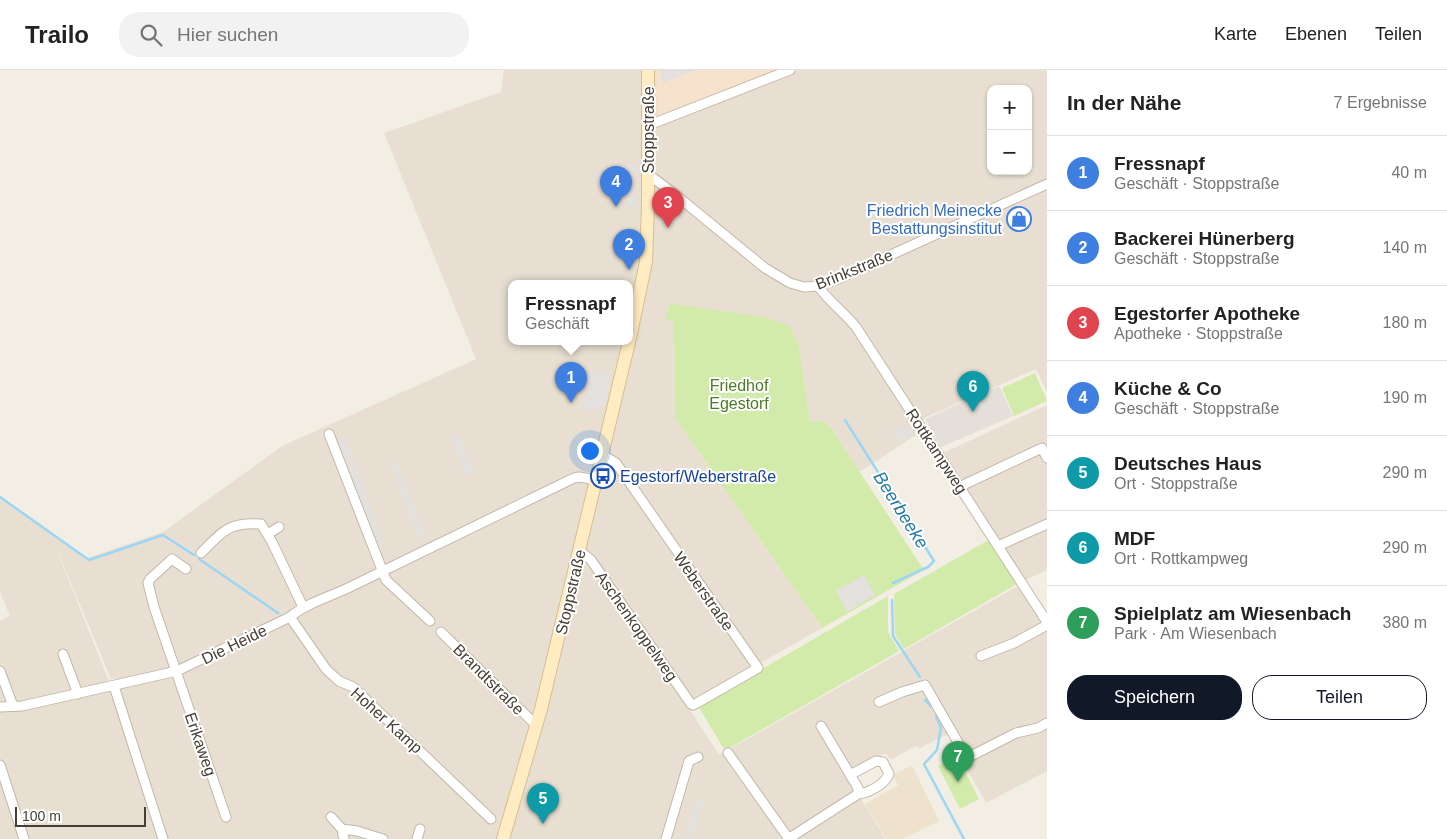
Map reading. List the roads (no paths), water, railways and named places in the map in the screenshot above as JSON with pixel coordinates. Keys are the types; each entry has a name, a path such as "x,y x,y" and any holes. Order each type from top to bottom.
{"main road":[{"name":"Stoppstraße","path":"633,322 646,262 648,70"},
{"name":"Stoppstraße","path":"503,839 537,726 628,345"}],"street":[{"path":"648,123 657,122 790,70"},
{"name":"Brinkstraße","path":"648,174 765,268 790,283 804,287 818,286 840,278 1047,184"},
{"path":"648,204 676,196"},
{"name":"Rottkampweg","path":"818,286 826,298 846,314 856,327 1047,623 1014,643 981,656"},
{"path":"329,434 381,571 386,580 430,621"},
{"path":"959,486 1042,448 1047,458"},
{"name":"Weberstraße","path":"602,455 616,463 758,668 697,703 691,704"},
{"name":"Die Heide","path":"0,707 22,706 177,671 290,617 303,607 322,600 574,478 597,480"},
{"path":"200,553 220,534 232,526 243,523 261,524 268,534 303,607"},
{"path":"998,546 1047,524"},
{"path":"268,534 279,527"},
{"name":"Aschenkoppelweg","path":"580,551 591,560 691,704"},
{"name":"Erikaweg","path":"186,569 172,559 148,583 154,607 226,817"},
{"name":"Hoher Kamp","path":"290,617 326,669 339,681 353,687 491,819"},
{"name":"Brandtstraße","path":"442,632 537,726"},
{"path":"63,654 78,694"},
{"path":"0,671 13,706"},
{"path":"879,702 925,685 967,758 1016,733 1047,724"},
{"path":"114,686 163,839"},
{"path":"822,726 858,788 858,794"},
{"path":"728,753 788,839 858,794 863,794 886,781 889,774 883,762 876,761 850,775"},
{"path":"666,839 689,760 698,756"},
{"path":"0,765 24,839"},
{"path":"331,817 342,829 344,839"},
{"path":"342,829 357,831 383,839"},
{"path":"417,839 420,829"}],"waterway":[{"name":"Beerbeeke","path":"845,420 934,561 928,567 893,583"},
{"path":"0,497 89,560 163,535 194,555"},
{"path":"199,559 278,613"},
{"name":"Beerbeeke","path":"892,600 893,636 920,677"},
{"name":"Beerbeeke","path":"925,700 931,706"},
{"name":"Beerbeeke","path":"936,716 941,728 937,750 924,764 964,839"}],"place":[{"name":"Küche & Co","path":"616,207"},
{"name":"Friedrich Meinecke Bestattungsinstitut","path":"1019,219"},
{"name":"Egestorfer Apotheke","path":"668,228"},
{"name":"Backerei Hünerberg","path":"629,270"},
{"name":"Fressnapf","path":"571,403"},
{"name":"MDF","path":"973,412"},
{"name":"Egestorf/Weberstraße","path":"603,476"},
{"name":"Spielplatz am Wiesenbach","path":"958,782"},
{"name":"Deutsches Haus","path":"543,824"}],"park label":[{"name":"Friedhof Egestorf","path":"739,394"}]}
